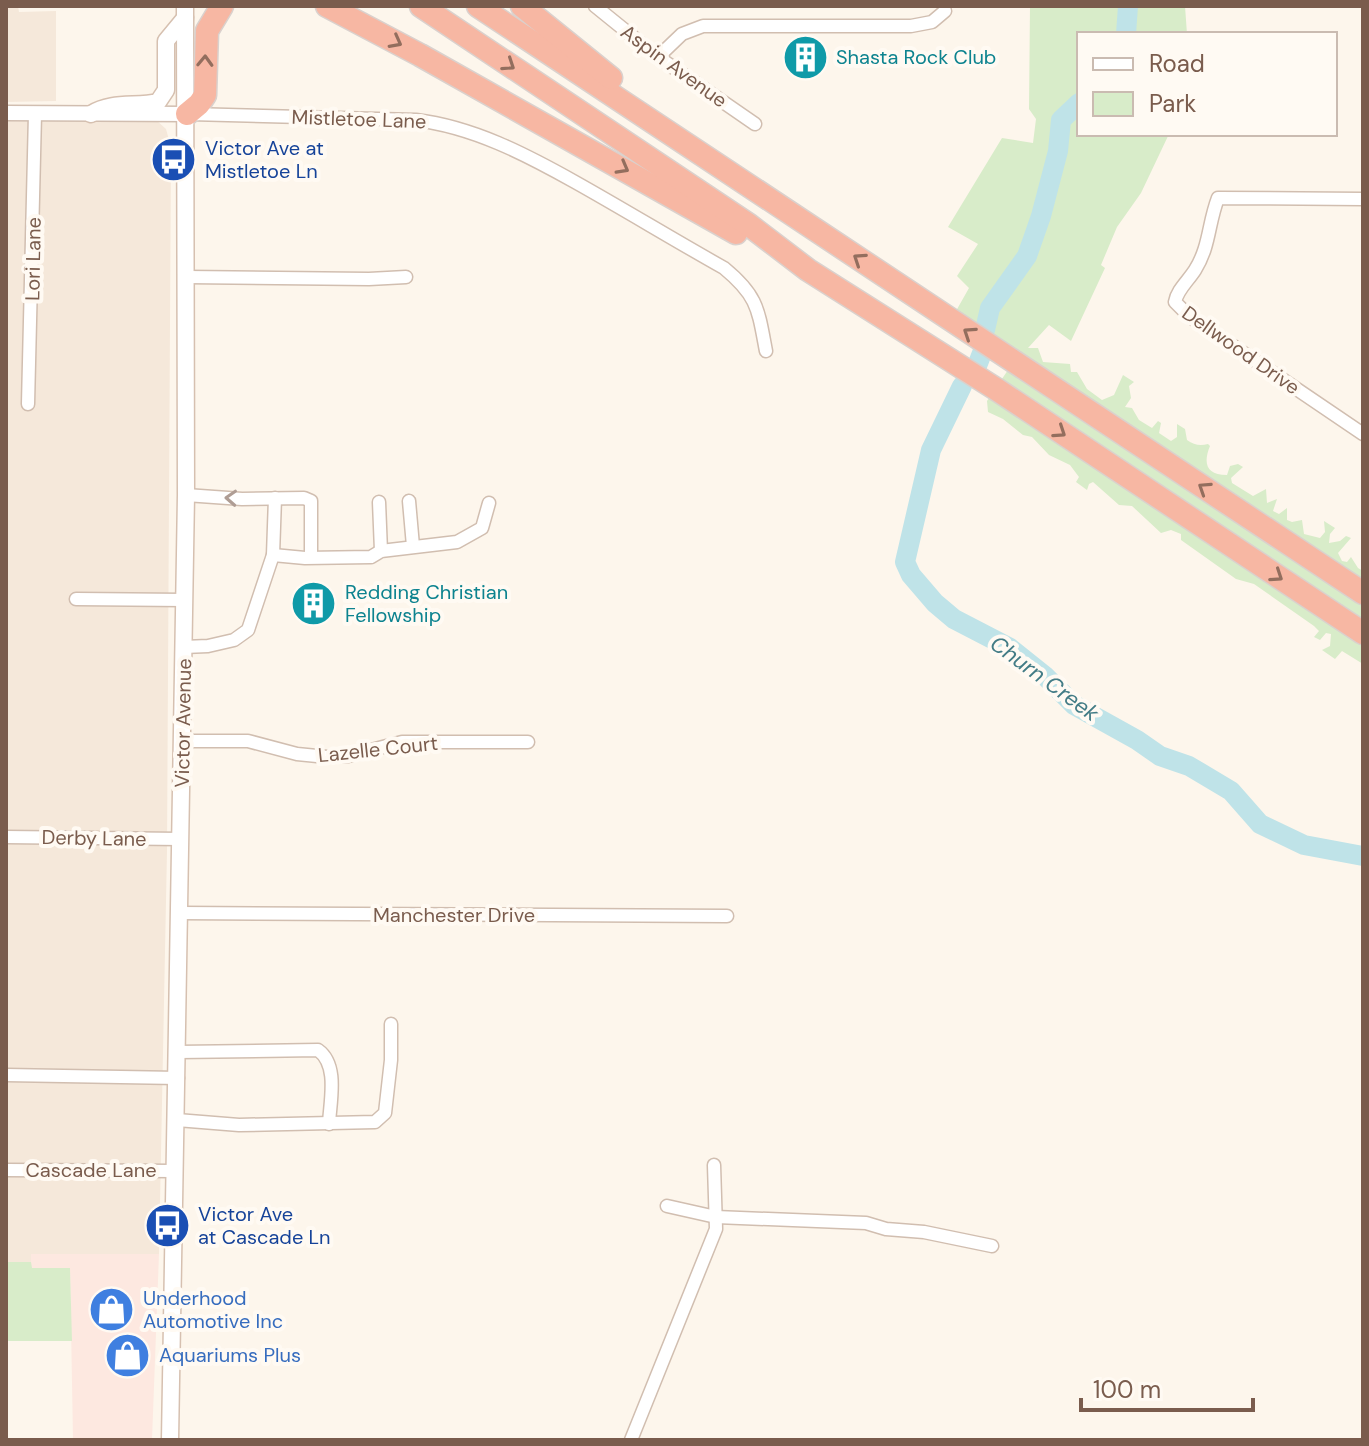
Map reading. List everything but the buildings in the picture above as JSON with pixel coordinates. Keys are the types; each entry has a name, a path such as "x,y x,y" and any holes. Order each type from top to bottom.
{"highway":[{"path":"187,114 205,95 207,31 222,6"},
{"path":"327,6 670,194 783,261 808,270"},
{"path":"421,6 749,225 808,270 996,389 1363,633"},
{"path":"478,6 1363,593"},
{"path":"522,6 653,113 674,136"}],"main road":[{"name":"Victor Avenue","path":"170,1440 185,600 185,12"},
{"path":"91,114 112,106 158,102 166,90 166,41 185,12"}],"street":[{"name":"Aspin Avenue","path":"595,6 658,57 755,124"},
{"path":"658,57 682,34 703,26 911,26 932,22 945,11"},
{"name":"Mistletoe Lane","path":"6,113 187,114 445,123 534,159 724,268 755,299 766,351"},
{"name":"Lori Lane","path":"28,404 35,114"},
{"name":"Dellwood Drive","path":"1363,199 1218,198 1208,243 1177,295 1178,307 1363,434"},
{"path":"187,277 406,277"},
{"path":"186,495 242,499 304,498 311,501 311,556"},
{"path":"184,647 234,640 248,630 273,555 275,498"},
{"path":"409,501 413,546"},
{"path":"379,502 381,551"},
{"path":"273,555 371,557 381,551 457,542 482,528 489,503"},
{"path":"76,599 185,600"},
{"name":"Lazelle Court","path":"183,741 248,741 307,756 327,757 348,756 402,742 528,742"},
{"name":"Derby Lane","path":"6,837 181,839"},
{"name":"Manchester Drive","path":"181,913 727,916"},
{"path":"177,1120 239,1125 375,1122 385,1113 391,1060 391,1024"},
{"path":"178,1052 318,1050 326,1056 331,1070 329,1124"},
{"path":"6,1075 178,1078"},
{"path":"631,1440 716,1229 714,1165"},
{"name":"Cascade Lane","path":"6,1170 176,1171"},
{"path":"667,1206 716,1217 866,1223 992,1246"}],"shaded area":[{"path":"6,6 18,6 19,12 56,11 56,101 6,102"},
{"path":"156,120 166,129 171,147 167,851 159,1254 32,1254 31,1262 6,1262 6,121"},
{"path":"31,1254 159,1254 152,1440 73,1440 70,1269 31,1268"}],"green space":[{"path":"1030,6 1185,6 1187,32 1077,32 1077,136 1168,136 1141,193 1117,227 1101,265 1105,268 1071,341 1049,325 1028,348 1038,348 1043,362 1070,364 1071,372 1077,372 1087,389 1102,400 1114,395 1123,375 1134,382 1129,386 1131,398 1125,407 1132,408 1139,420 1152,428 1158,421 1161,423 1159,433 1171,441 1177,437 1177,424 1185,429 1190,442 1208,444 1207,463 1214,473 1227,475 1230,466 1238,464 1243,467 1231,478 1232,483 1253,496 1266,489 1267,503 1277,499 1273,511 1279,514 1287,508 1287,520 1302,520 1304,534 1320,538 1325,532 1324,521 1335,528 1330,534 1329,543 1346,536 1351,538 1338,553 1342,561 1347,562 1351,557 1363,571 1363,664 1342,651 1335,659 1322,650 1330,646 1331,634 1326,633 1320,640 1314,637 1319,631 1314,626 1254,584 1236,579 1181,540 1181,534 1171,530 1161,533 1132,506 1119,505 1093,482 1087,490 1076,482 1079,477 1070,465 1049,455 1032,437 1023,435 988,412 987,401 1008,370 956,311 969,288 957,276 978,244 948,227 1002,138 1033,143 1036,119 1029,109"},
{"path":"6,1262 31,1262 32,1268 70,1268 72,1341 6,1341"}],"waterway":[{"name":"Churn Creek","path":"1126,32 1128,6"},
{"name":"Churn Creek","path":"985,330 990,308 1027,256 1058,151 1061,120 1077,105"},
{"name":"Churn Creek","path":"977,366 982,353"},
{"name":"Churn Creek","path":"962,386 931,450 905,562 911,575 935,603 954,619 1010,648 1074,705 1160,756 1189,766 1231,791 1260,824 1304,845 1363,856"}],"place":[{"name":"Shasta Rock Club","path":"805,57"},
{"name":"Victor Ave at Mistletoe Ln","path":"174,159"},
{"name":"Redding Christian Fellowship","path":"314,603"},
{"name":"Victor Ave at Cascade Ln","path":"167,1225"},
{"name":"Underhood Automotive Inc","path":"112,1309"},
{"name":"Aquariums Plus","path":"128,1355"}]}
